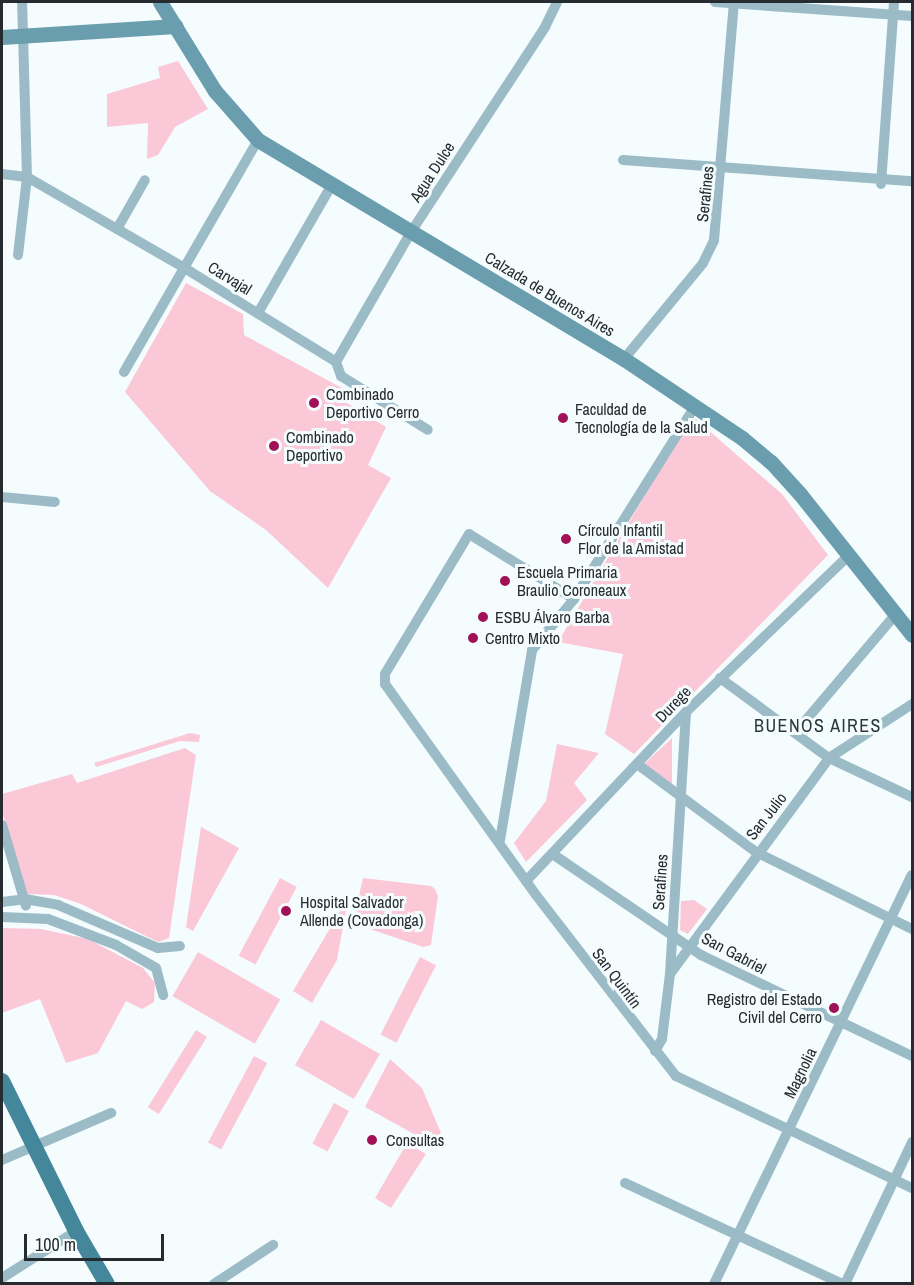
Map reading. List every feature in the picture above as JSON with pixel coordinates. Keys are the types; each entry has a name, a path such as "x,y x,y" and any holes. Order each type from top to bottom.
{"main road":[{"path":"2,1081 32,1146 76,1231 107,1284"}],"street":[{"path":"18,255 27,177 22,2"},
{"name":"Calzada de Buenos Aires","path":"160,2 215,91 258,140 331,186 624,359 695,406 771,462 912,635"},
{"name":"Agua Dulce","path":"336,362 411,232 545,27 557,2"},
{"path":"715,2 912,16"},
{"name":"Serafines","path":"624,359 707,256 716,232 723,166 734,2"},
{"path":"882,181 894,2"},
{"path":"2,37 176,26"},
{"path":"124,372 258,140"},
{"path":"623,160 723,166 882,181 912,181"},
{"name":"Carvajal","path":"2,174 27,177 183,267 336,362 341,376 428,430"},
{"path":"117,229 145,180"},
{"path":"258,313 331,186"},
{"path":"500,840 532,650 574,599 695,406"},
{"path":"2,497 55,502"},
{"name":"San Quintín","path":"574,599 469,534 385,674 385,684 500,840 526,881 676,1076 790,1128 912,1188"},
{"name":"Durege","path":"526,881 554,855 686,712 849,555"},
{"path":"795,733 895,615"},
{"path":"720,678 829,758 912,796"},
{"name":"San Julio","path":"670,974 756,852 829,758 912,704"},
{"name":"Serafines","path":"655,1051 662,1039 670,974 686,712"},
{"path":"637,764 681,793 756,852 912,929"},
{"path":"2,825 25,899 27,915"},
{"name":"San Gabriel","path":"554,855 688,946 912,1056"},
{"name":"Magnolia","path":"714,1284 912,875"},
{"path":"2,902 25,899 79,911 158,948 180,946"},
{"path":"2,917 27,915 92,933 152,965 159,973 163,995"},
{"path":"2,1160 111,1113"},
{"path":"625,1183 844,1284 912,1142"},
{"path":"2,1278 76,1231"},
{"path":"214,1284 229,1279 273,1245"},
{"path":"819,1272 828,1284"}],"shaded area":[{"path":"178,61 208,109 175,127 158,155 147,159 148,123 107,127 107,94 160,78 158,67"},
{"name":"Combinado Deportivo","path":"186,283 243,314 244,335 342,388 337,397 386,427 368,465 391,478 328,588 266,530 210,491 125,392"},
{"path":"692,416 782,494 828,555 634,754 605,734 623,654 558,642"},
{"path":"190,733 200,735 199,742 180,741 96,767 94,763"},
{"path":"672,738 672,784 644,764"},
{"path":"557,744 599,753 574,783 587,800 526,862 514,843 546,801"},
{"path":"185,748 196,755 169,938 158,942 81,904 54,895 26,894 2,811 2,794 72,774 77,783"},
{"path":"201,827 239,848 193,931 186,927"},
{"path":"280,878 297,887 255,965 239,956"},
{"path":"363,878 431,886 435,889 438,896 431,945 423,947 361,926 355,913"},
{"path":"694,900 707,909 688,934 680,930 681,901"},
{"path":"342,908 346,910 337,960 312,1003 293,991"},
{"path":"2,928 41,929 88,939 143,968 155,983 154,1002 142,1009 126,1001 98,1053 66,1063 40,999 2,1013"},
{"path":"198,952 280,1000 255,1044 172,996"},
{"path":"420,957 436,965 397,1043 381,1035"},
{"path":"321,1020 380,1054 354,1099 295,1065"},
{"path":"196,1030 207,1037 159,1114 148,1107"},
{"path":"254,1056 267,1063 221,1150 208,1143"},
{"path":"390,1059 422,1088 441,1133 430,1143 365,1107"},
{"path":"334,1103 349,1111 327,1152 312,1144"},
{"path":"407,1143 426,1154 391,1208 375,1198"}],"place":[{"name":"Combinado Deportivo Cerro","path":"314,403"},
{"name":"Faculdad de Tecnología de la Salud","path":"563,418"},
{"name":"Combinado Deportivo","path":"274,446"},
{"name":"Círculo Infantil Flor de la Amistad","path":"566,539"},
{"name":"Escuela Primaria Braulio Coroneaux","path":"505,581"},
{"name":"ESBU Álvaro Barba","path":"483,617"},
{"name":"Centro Mixto","path":"473,638"},
{"name":"Hospital Salvador Allende (Covadonga)","path":"286,911"},
{"name":"Registro del Estado Civil del Cerro","path":"834,1008"},
{"name":"Consultas","path":"372,1140"}],"district":[{"name":"BUENOS AIRES","path":"818,726"}]}
